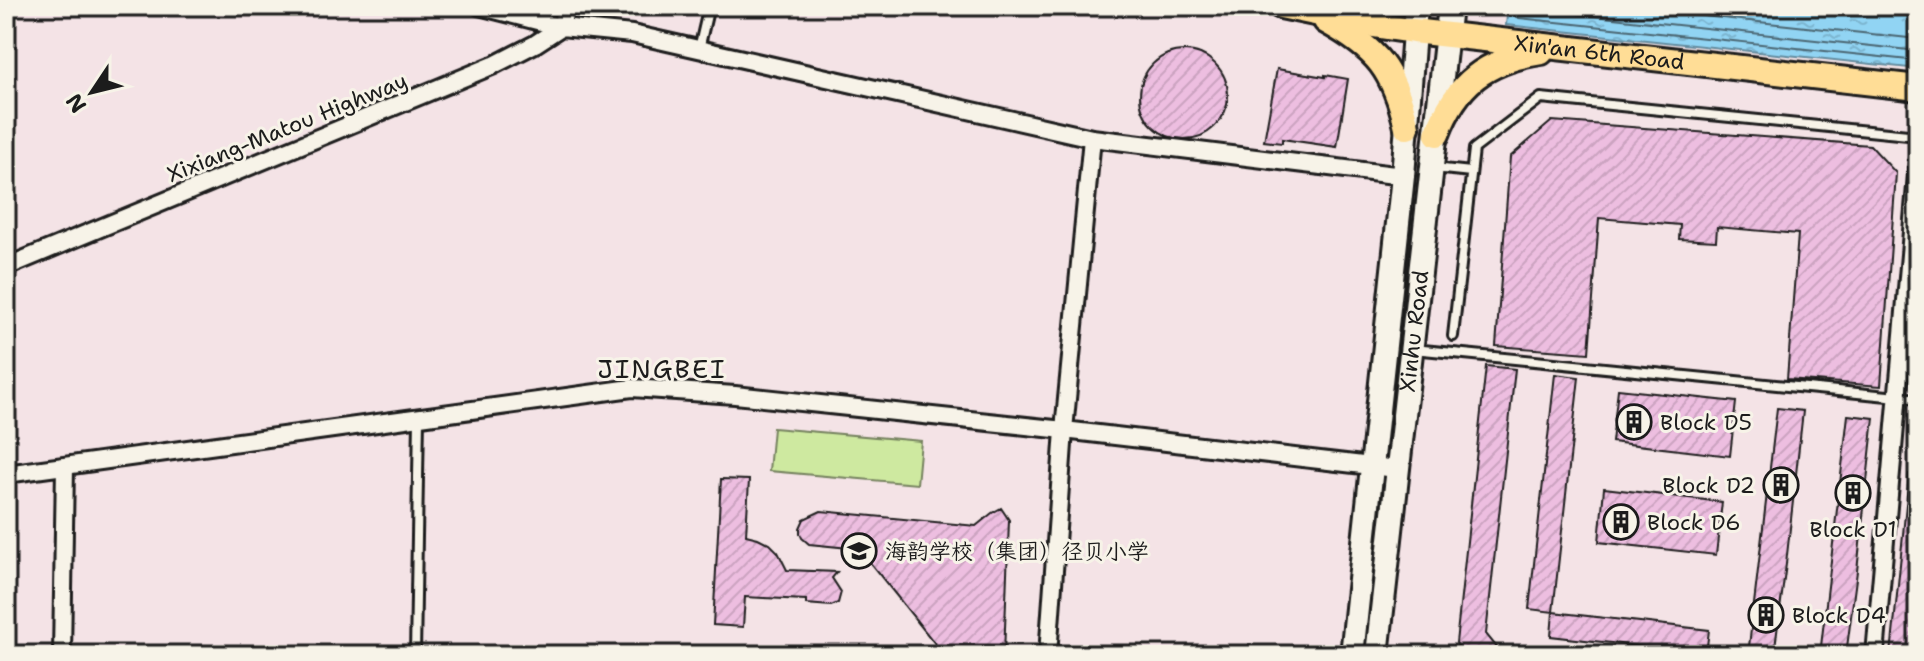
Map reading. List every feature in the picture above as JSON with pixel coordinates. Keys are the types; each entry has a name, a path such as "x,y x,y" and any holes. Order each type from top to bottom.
{"main road":[{"name":"Xin'an 6th Road","path":"1281,6 1447,36 1918,88"},
{"name":"Xinhu Road","path":"1352,655 1403,176 1416,6"},
{"name":"Xinhu Road","path":"1377,655 1450,6"},
{"path":"1310,12 1354,38 1380,61 1395,85 1407,127"},
{"path":"1437,134 1453,100 1463,87 1488,67 1531,54 1571,48"}],"street":[{"path":"479,6 561,27 632,34 1092,138 1403,176"},
{"path":"561,27 566,6"},
{"name":"Xixiang-Matou Highway","path":"6,267 494,65 561,27"},
{"path":"1048,655 1064,430 1092,138"},
{"path":"1875,655 1918,163"},
{"path":"6,474 632,388 735,395 1397,469"},
{"path":"62,655 65,466"}],"lane":[{"path":"699,50 709,6"},
{"path":"1453,336 1474,149 1541,98 1918,136"},
{"path":"1433,168 1471,172"},
{"path":"1411,349 1918,399"},
{"path":"415,655 419,418"}],"green space":[{"path":"773,428 921,441 917,484 769,471"}],"water":[{"path":"1508,6 1918,8 1918,69 1506,25"}],"building":[{"path":"1184,51 1209,58 1221,70 1228,95 1221,120 1209,132 1184,139 1159,132 1147,120 1140,95 1147,70 1159,58"},
{"path":"1277,69 1348,79 1337,147 1282,139 1282,143 1264,141"},
{"path":"1552,121 1870,145 1896,173 1881,386 1787,379 1798,234 1717,227 1716,241 1679,239 1680,225 1599,218 1589,353 1496,346 1510,157"},
{"path":"1486,366 1515,369 1486,634 1503,655 1465,655 1456,643"},
{"path":"1555,374 1579,377 1553,612 1529,609"},
{"name":"Block D5","path":"1618,389 1736,402 1730,456 1612,442"},
{"name":"Block D2","path":"1777,408 1803,411 1786,564 1774,655 1748,655"},
{"name":"Block D1","path":"1848,415 1874,418 1857,571 1846,655 1820,655"},
{"path":"1909,474 1918,474 1916,655 1891,655"},
{"path":"721,479 749,480 746,535 770,544 787,570 837,572 832,578 841,592 838,603 831,606 806,604 806,600 745,597 743,627 713,625"},
{"name":"Block D6","path":"1604,488 1722,502 1716,555 1599,542"},
{"path":"1001,508 1009,520 1004,655 944,655 859,549 809,544 800,533 804,519 821,511 976,526"},
{"path":"1553,612 1709,630 1706,654 1551,636"}],"place":[{"name":"Block D5","path":"1634,422"},
{"name":"Block D2","path":"1781,485"},
{"name":"Block D1","path":"1853,493"},
{"name":"Block D6","path":"1621,522"},
{"name":"海韵学校（集团）径贝小学","path":"859,551"},
{"name":"Block D4","path":"1766,615"}],"district":[{"name":"JINGBEI","path":"662,369"}]}
